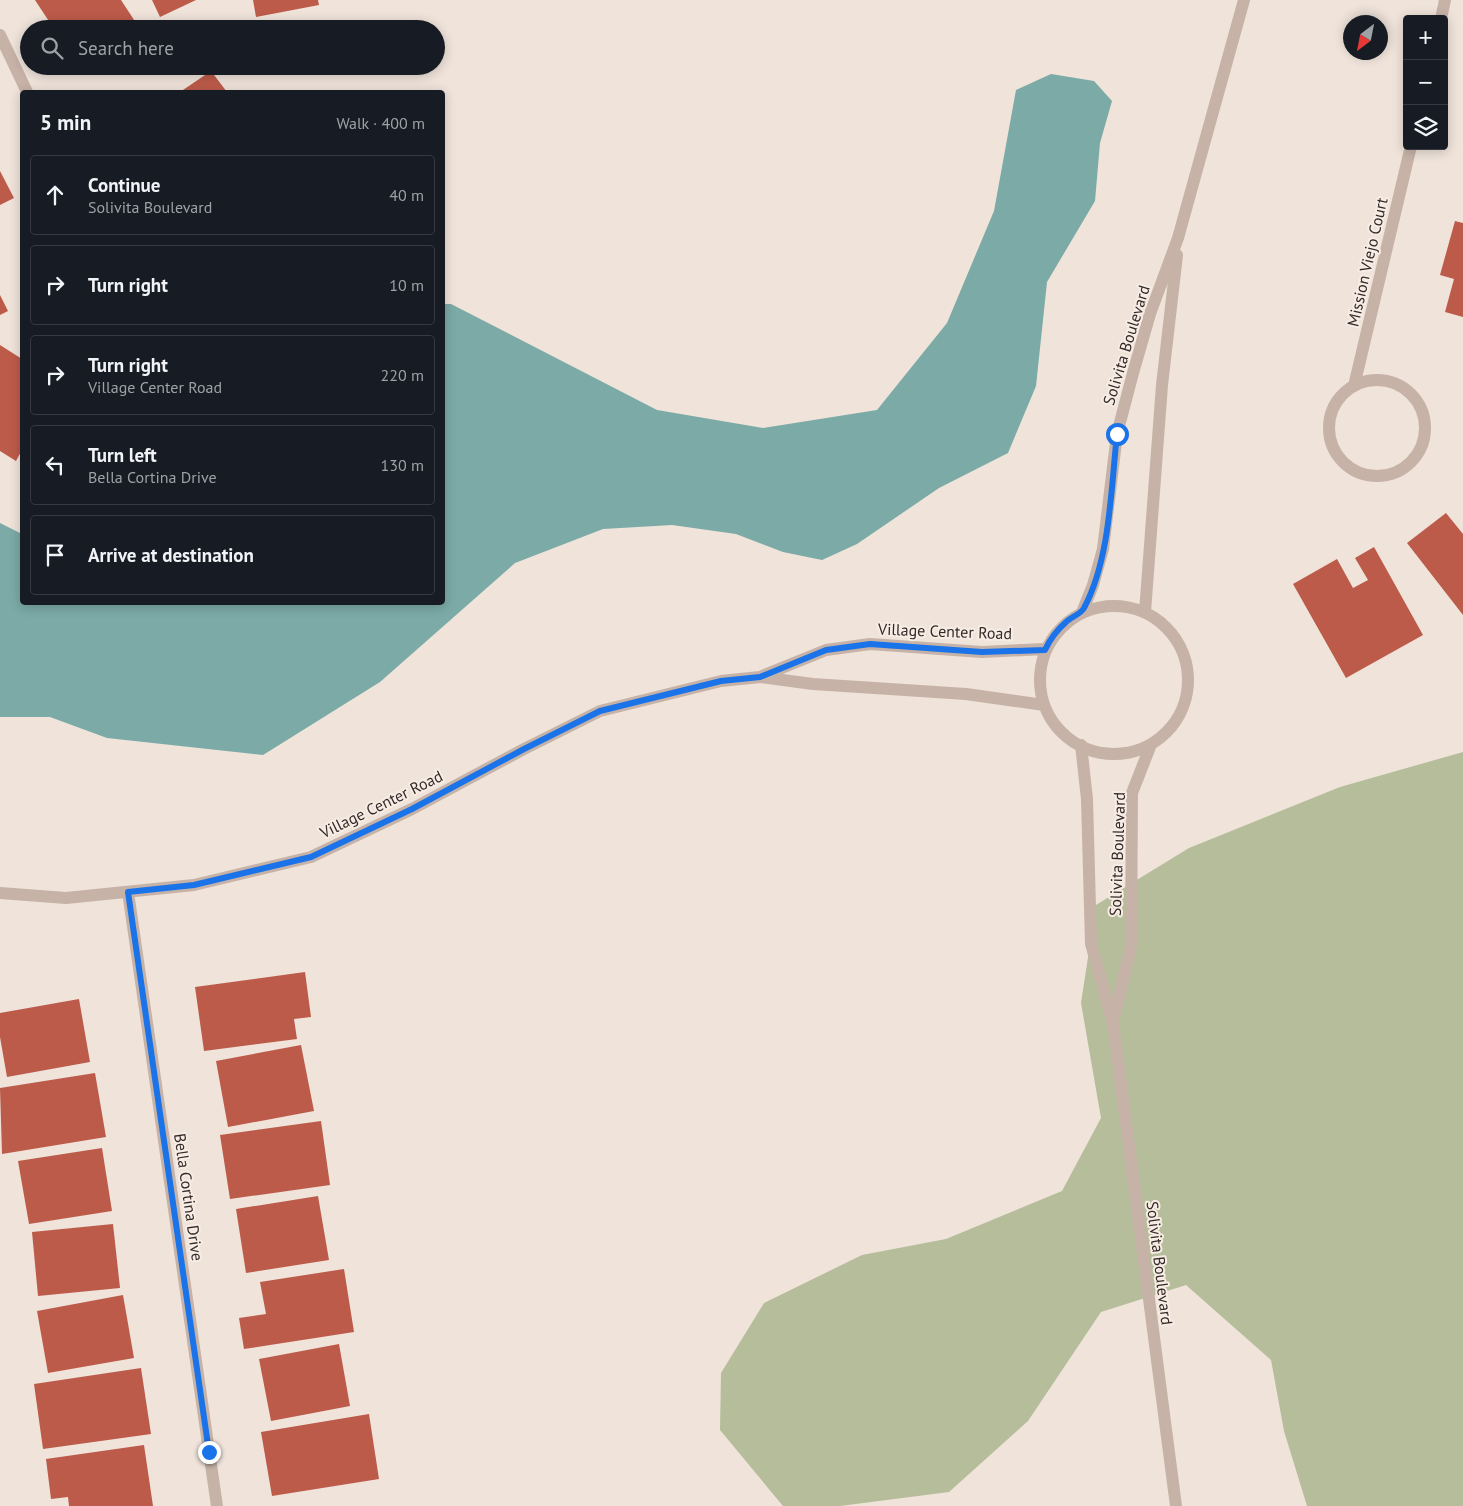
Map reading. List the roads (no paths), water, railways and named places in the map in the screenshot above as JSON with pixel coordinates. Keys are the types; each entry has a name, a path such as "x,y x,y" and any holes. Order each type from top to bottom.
{"street":[{"name":"Solivita Boulevard","path":"1083,610 1094,585 1103,549 1119,426 1150,314 1178,238 1244,0"},
{"path":"1442,15 1445,0"},
{"path":"0,35 25,90"},
{"name":"Mission Viejo Court","path":"1354,386 1410,150"},
{"name":"Solivita Boulevard","path":"1145,612 1162,385 1172,313 1178,238"},
{"path":"1373,380 1392,382 1402,386 1416,400 1424,417 1424,437 1417,455 1403,469 1384,475 1363,474 1346,464 1334,448 1330,438 1330,417 1339,399 1354,386 1373,380"},
{"path":"1108,606 1135,608 1145,612 1157,618 1174,635 1182,651 1189,677 1184,707 1168,732 1150,747 1115,755 1091,750 1066,736 1054,725 1038,688 1038,664 1051,638 1066,622 1083,610 1108,606"},
{"name":"Village Center Road","path":"760,677 826,650 870,644 982,652 1045,650"},
{"name":"Village Center Road","path":"0,893 66,898 194,885 311,857 412,809 600,711 721,681 760,677 813,684 966,694 1044,704"},
{"name":"Solivita Boulevard","path":"1081,745 1087,799 1091,944 1113,1023 1176,1506"},
{"name":"Solivita Boulevard","path":"1113,1023 1131,947 1132,793 1150,747"},
{"name":"Bella Cortina Drive","path":"128,892 217,1506"}],"water":[{"path":"1051,74 1094,81 1112,101 1100,143 1095,201 1047,282 1036,386 1008,453 939,488 857,544 822,560 783,552 736,534 672,525 603,529 515,563 380,682 263,755 107,738 50,717 0,717 0,523 20,533 20,605 445,605 445,304 451,304 657,410 763,428 877,410 947,323 994,211 1016,90"}]}
